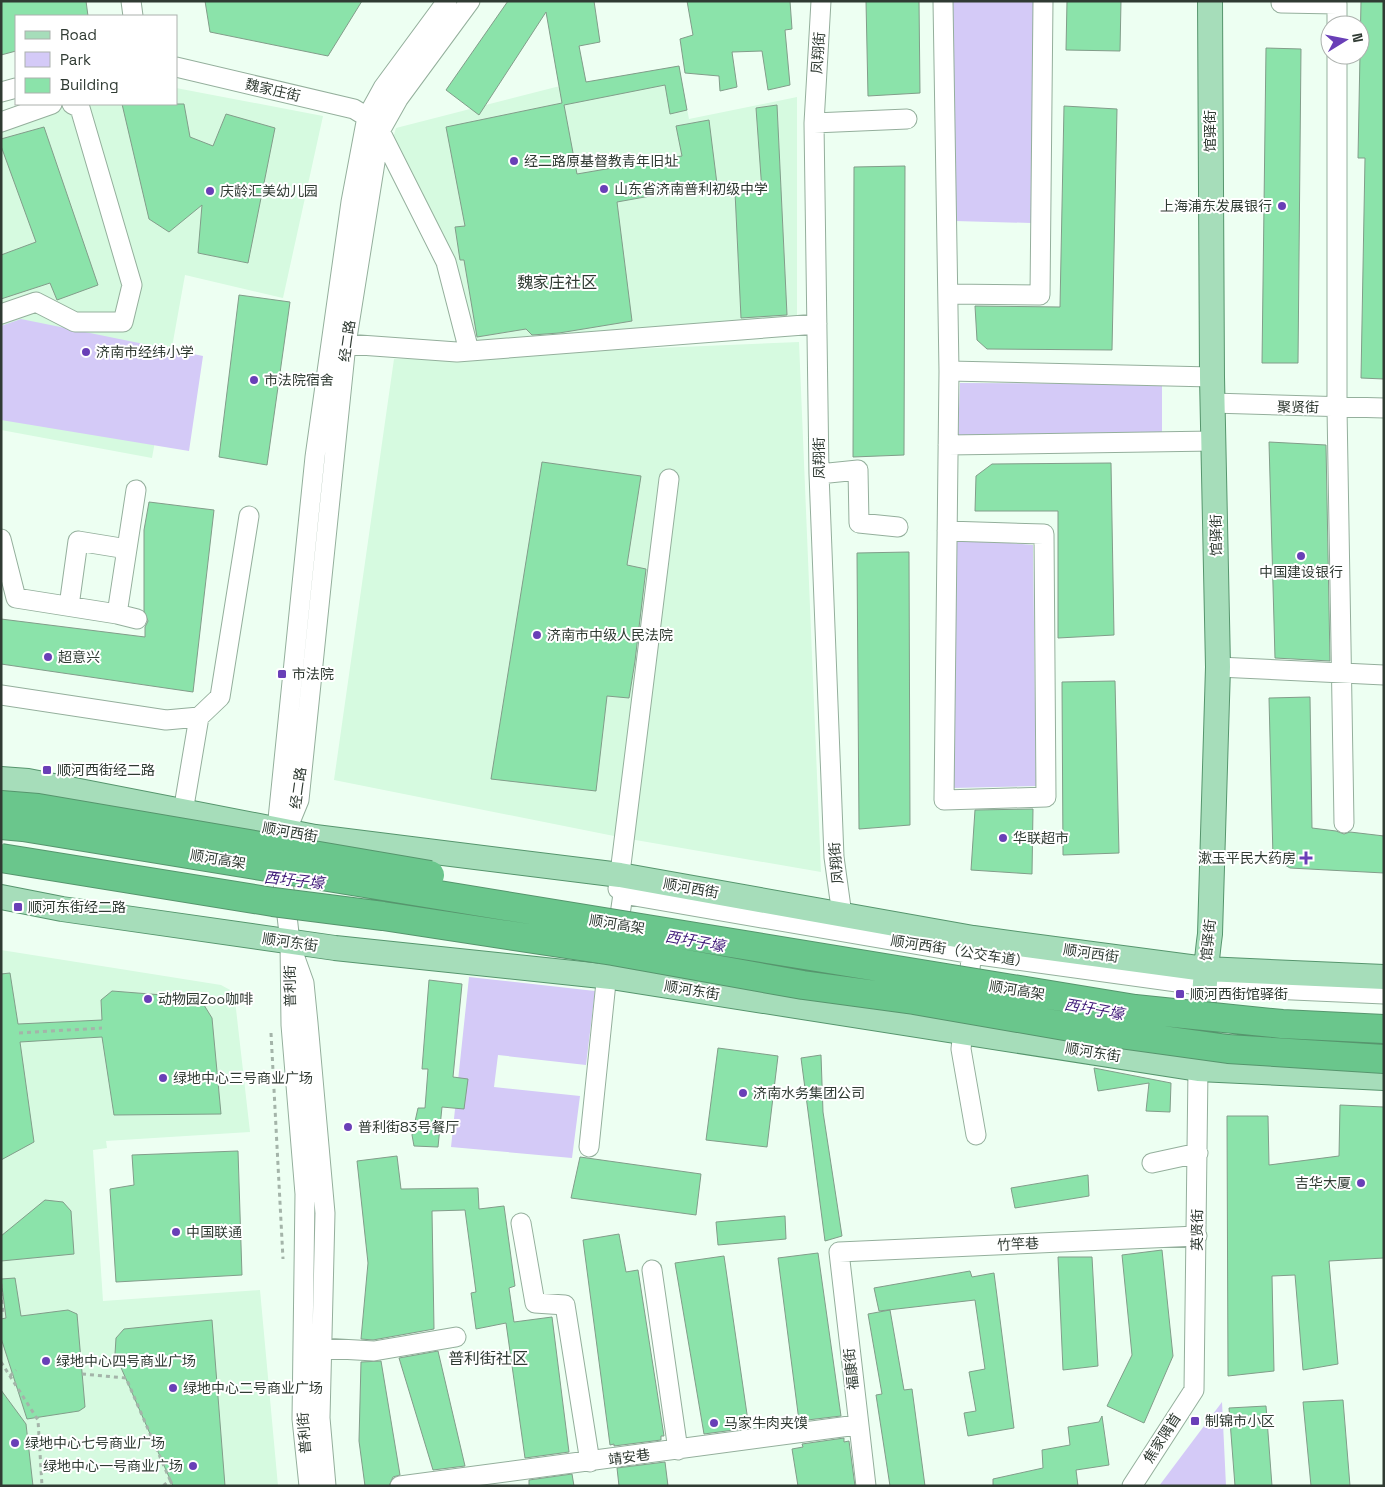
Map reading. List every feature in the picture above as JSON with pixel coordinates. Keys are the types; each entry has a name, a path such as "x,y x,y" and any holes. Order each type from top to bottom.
{"highway":[{"path":"1,805 38,808 392,868 534,896 647,929"},
{"name":"顺河高架","path":"1,826 23,827 1135,1009 1282,1024 1384,1029"},
{"name":"顺河高架","path":"1,858 273,902 383,916 611,955 802,985 914,1000 1076,1028 1228,1049 1384,1059"},
{"path":"1,876 432,937 611,955"}],"main road":[{"name":"馆驿街","path":"1208,1066 1205,977 1210,934 1218,667 1212,403 1210,1"},
{"name":"顺河西街","path":"1,779 28,781 315,837 620,875 842,915 973,946 1205,977 1384,977"},
{"name":"顺河东街","path":"1,897 62,909 290,942 611,955 962,1032 1208,1066 1384,1078"}],"street":[{"path":"131,1 133,15"},
{"name":"经二路","path":"277,830 315,457 349,212 383,88 447,1"},
{"name":"经二路","path":"277,830 290,822 299,800 346,344 374,124 398,99 470,1"},
{"name":"凤翔街","path":"821,1 814,123 819,474 834,857 842,915"},
{"path":"943,1 949,371 947,530 944,800 1046,797 1044,534 947,530"},
{"path":"948,294 1040,295 1043,1"},
{"path":"1280,4 1337,4 1337,15"},
{"path":"1337,65 1337,408 1343,674 1344,823"},
{"name":"魏家庄街","path":"178,68 354,109 374,124"},
{"path":"1,92 15,88"},
{"path":"1,122 49,105"},
{"path":"1,314 36,302 75,322 123,322 132,285 80,108 74,105"},
{"path":"814,123 907,119"},
{"path":"374,124 446,262 469,351"},
{"path":"346,344 469,351 817,324"},
{"path":"949,371 1212,377"},
{"name":"聚贤街","path":"1212,403 1384,408"},
{"path":"948,445 1214,442"},
{"path":"819,474 858,470 859,523 898,527"},
{"path":"617,918 620,875 669,478"},
{"path":"117,614 136,490"},
{"path":"1,695 166,720 198,717 220,697 249,516"},
{"path":"1,539 16,598 137,618"},
{"path":"70,606 78,541 127,549"},
{"path":"1218,667 1384,675"},
{"path":"184,812 198,717"},
{"path":"277,830 290,942"},
{"name":"顺河西街（公交车道）","path":"589,1147 611,955 617,918 624,894 973,946"},
{"name":"普利街","path":"290,942 304,983 325,1213 320,1418 326,1486"},
{"name":"普利街","path":"290,942 291,1025 305,1194 302,1419 309,1486"},
{"path":"973,946 961,1049 976,1135"},
{"path":"1205,977 1384,994"},
{"name":"英贤街","path":"1194,1390 1198,1153 1208,1066"},
{"path":"1152,1163 1198,1153"},
{"path":"521,1223 535,1303 565,1305 590,1462"},
{"name":"竹竿巷","path":"839,1252 1197,1236"},
{"name":"福康街","path":"839,1252 857,1425 866,1486"},
{"path":"652,1270 678,1450"},
{"path":"322,1348 374,1351 456,1337"},
{"name":"焦家隅首","path":"1132,1486 1194,1390"},
{"name":"靖安巷","path":"400,1486 493,1481 590,1462 857,1425"}],"path":[{"path":"19,1033 102,1028"},
{"path":"271,1031 284,1264"},
{"path":"1,1286 3,1312 1,1314"},
{"path":"1,1362 38,1420 42,1486"},
{"path":"10,1376 16,1370"},
{"path":"82,1374 126,1378 173,1486"},
{"path":"163,1485 170,1480"}],"shaded area":[{"name":"山东省济南普利初级中学","path":"679,66 689,119 797,97 797,325 469,351 448,267 390,148 396,128 556,87"},
{"path":"178,88 323,116 283,298 185,275 152,458 1,430 1,116 35,105 178,105"},
{"name":"济南市中级人民法院","path":"799,342 821,872 624,838 334,780 394,359"},
{"path":"1,950 221,985 232,991 236,1009 250,1132 106,1141 107,1148 93,1150 103,1301 260,1290 278,1486 1,1486"}],"green space":[{"path":"951,1 1036,1 1031,223 955,221"},
{"path":"21,319 203,356 189,451 1,420 1,326"},
{"path":"960,383 1162,384 1162,438 958,435"},
{"path":"956,538 1033,545 1036,786 952,788"},
{"path":"469,977 595,991 586,1065 498,1055 494,1087 580,1096 572,1158 451,1147"},
{"path":"1222,1402 1226,1486 1159,1486"}],"building":[{"path":"1,1 86,1 88,15 15,15 15,51 1,55"},
{"path":"205,1 362,1 328,56 210,32"},
{"path":"508,1 594,1 600,42 579,46 586,82 679,66 687,110 670,114 665,85 564,105 577,174 682,156 676,126 709,120 717,184 617,202 632,321 559,333 532,335 526,329 477,337 464,260 460,260 455,227 465,226 446,127 562,103 546,12 479,115 446,90"},
{"path":"687,1 790,1 792,29 785,30 790,85 768,90 762,51 732,52 737,87 720,91 719,76 685,73 680,39 693,35"},
{"path":"866,1 919,1 920,93 868,96"},
{"path":"1067,1 1121,1 1120,51 1066,50"},
{"path":"1361,1 1384,1 1384,379 1361,378 1365,158 1358,158 1360,65 1370,65 1370,15 1361,15"},
{"name":"上海浦东发展银行","path":"1266,48 1301,49 1298,363 1262,363"},
{"path":"184,104 190,137 213,146 226,114 275,128 248,263 198,253 202,205 169,232 149,219 122,105"},
{"path":"777,105 787,315 741,318 735,192 762,191 756,108"},
{"path":"1064,106 1117,109 1112,350 987,349 977,340 975,306 1060,307"},
{"path":"44,127 98,285 57,300 50,283 1,299 1,255 36,242 1,146 1,139"},
{"path":"905,166 904,455 853,457 854,167"},
{"name":"市法院宿舍","path":"239,295 290,302 267,465 219,457"},
{"name":"中国建设银行","path":"1269,442 1326,445 1330,661 1275,658"},
{"path":"542,462 641,476 627,565 646,569 635,661 629,698 607,696 596,791 491,779"},
{"path":"1111,463 1114,635 1058,638 1058,511 975,511 976,476 992,464"},
{"path":"149,502 214,510 193,692 1,664 1,619 145,637 145,627 148,621 144,611 144,530"},
{"path":"909,552 910,825 859,829 857,553"},
{"path":"1115,681 1119,853 1063,855 1062,682"},
{"path":"1310,697 1312,828 1344,834 1350,832 1384,836 1384,873 1290,868 1273,858 1269,698"},
{"name":"华联超市","path":"1033,809 1032,874 971,870 975,810"},
{"name":"绿地中心三号商业广场","path":"10,973 18,1024 102,1020 101,1000 112,991 188,997 204,1005 212,1018 221,1114 114,1115 102,1037 20,1042 34,1142 1,1160 1,974"},
{"path":"429,980 462,984 453,1077 468,1079 464,1109 442,1107 438,1147 414,1146 412,1135 418,1108 425,1108 428,1069 422,1069"},
{"name":"济南水务集团公司","path":"718,1048 778,1056 767,1147 706,1140"},
{"path":"821,1055 823,1112 842,1236 825,1241 801,1058"},
{"path":"1094,1068 1171,1083 1170,1112 1146,1111 1149,1083 1098,1091"},
{"path":"1340,1105 1384,1107 1384,1258 1329,1261 1338,1364 1303,1370 1295,1275 1272,1276 1274,1371 1228,1376 1227,1116 1268,1116 1269,1165 1339,1156"},
{"name":"中国联通","path":"238,1151 242,1275 116,1282 110,1189 134,1185 132,1155"},
{"path":"397,1156 401,1189 478,1188 479,1209 504,1206 515,1286 509,1288 514,1322 552,1317 569,1452 525,1458 506,1323 476,1329 471,1293 476,1292 465,1210 432,1211 434,1329 373,1340 361,1339 368,1263 357,1161"},
{"path":"580,1157 701,1174 696,1215 571,1198"},
{"path":"1088,1175 1089,1196 1015,1208 1011,1188"},
{"path":"45,1200 63,1202 71,1211 74,1254 1,1261 1,1236"},
{"path":"785,1216 786,1239 718,1245 716,1222"},
{"path":"619,1234 626,1272 638,1270 664,1436 661,1436 661,1440 614,1446 614,1444 610,1445 583,1240"},
{"path":"1162,1250 1173,1356 1144,1423 1107,1406 1132,1355 1122,1255"},
{"path":"818,1253 841,1416 799,1421 778,1258"},
{"path":"724,1256 749,1428 704,1434 675,1263"},
{"path":"1058,1257 1092,1257 1098,1366 1063,1370"},
{"path":"970,1271 972,1277 994,1273 1014,1428 968,1436 964,1413 976,1411 969,1372 985,1369 975,1300 879,1311 874,1288"},
{"name":"绿地中心四号商业广场","path":"15,1278 21,1316 68,1310 77,1314 85,1407 79,1411 27,1419 1,1338 1,1319 6,1318 1,1279"},
{"path":"890,1310 904,1390 912,1389 925,1486 890,1486 876,1395 882,1394 868,1314"},
{"name":"绿地中心二号商业广场","path":"212,1320 225,1486 173,1486 115,1354 116,1338 124,1329"},
{"path":"438,1351 465,1466 433,1470 399,1358"},
{"path":"381,1361 400,1475 393,1477 389,1486 365,1486 359,1441 361,1362"},
{"name":"绿地中心七号商业广场","path":"1,1390 26,1424 33,1486 1,1486"},
{"path":"1343,1400 1350,1486 1311,1486 1303,1402"},
{"path":"1266,1406 1272,1486 1235,1486 1229,1408"},
{"path":"1102,1416 1109,1465 1076,1470 1078,1486 993,1486 993,1479 1043,1468 1042,1450 1070,1445 1068,1427 1099,1422"},
{"path":"844,1438 844,1442 849,1441 855,1486 798,1486 792,1449 803,1447 802,1444"},
{"path":"665,1462 668,1486 619,1486 617,1468"},
{"path":"572,1474 574,1486 529,1486 529,1480"}],"waterway":[{"name":"西圩子壕","path":"762,964 825,974"}],"place":[{"name":"经二路原基督教青年旧址","path":"514,161"},
{"name":"山东省济南普利初级中学","path":"604,189"},
{"name":"庆龄汇美幼儿园","path":"210,191"},
{"name":"上海浦东发展银行","path":"1282,206"},
{"name":"济南市经纬小学","path":"86,352"},
{"name":"市法院宿舍","path":"254,380"},
{"name":"中国建设银行","path":"1301,556"},
{"name":"济南市中级人民法院","path":"537,635"},
{"name":"超意兴","path":"48,657"},
{"name":"市法院","path":"282,674"},
{"name":"顺河西街经二路","path":"47,770"},
{"name":"华联超市","path":"1003,838"},
{"name":"漱玉平民大药房","path":"1306,858"},
{"name":"顺河东街经二路","path":"18,907"},
{"name":"顺河西街馆驿街","path":"1180,994"},
{"name":"动物园Zoo咖啡","path":"148,999"},
{"name":"绿地中心三号商业广场","path":"163,1078"},
{"name":"济南水务集团公司","path":"743,1093"},
{"name":"普利街83号餐厅","path":"348,1127"},
{"name":"吉华大厦","path":"1361,1183"},
{"name":"中国联通","path":"176,1232"},
{"name":"绿地中心四号商业广场","path":"46,1361"},
{"name":"绿地中心二号商业广场","path":"173,1388"},
{"name":"制锦市小区","path":"1195,1421"},
{"name":"马家牛肉夹馍","path":"714,1423"},
{"name":"绿地中心七号商业广场","path":"15,1443"},
{"name":"绿地中心一号商业广场","path":"193,1466"}],"district":[{"name":"魏家庄社区","path":"557,282"},
{"name":"普利街社区","path":"488,1358"}]}
